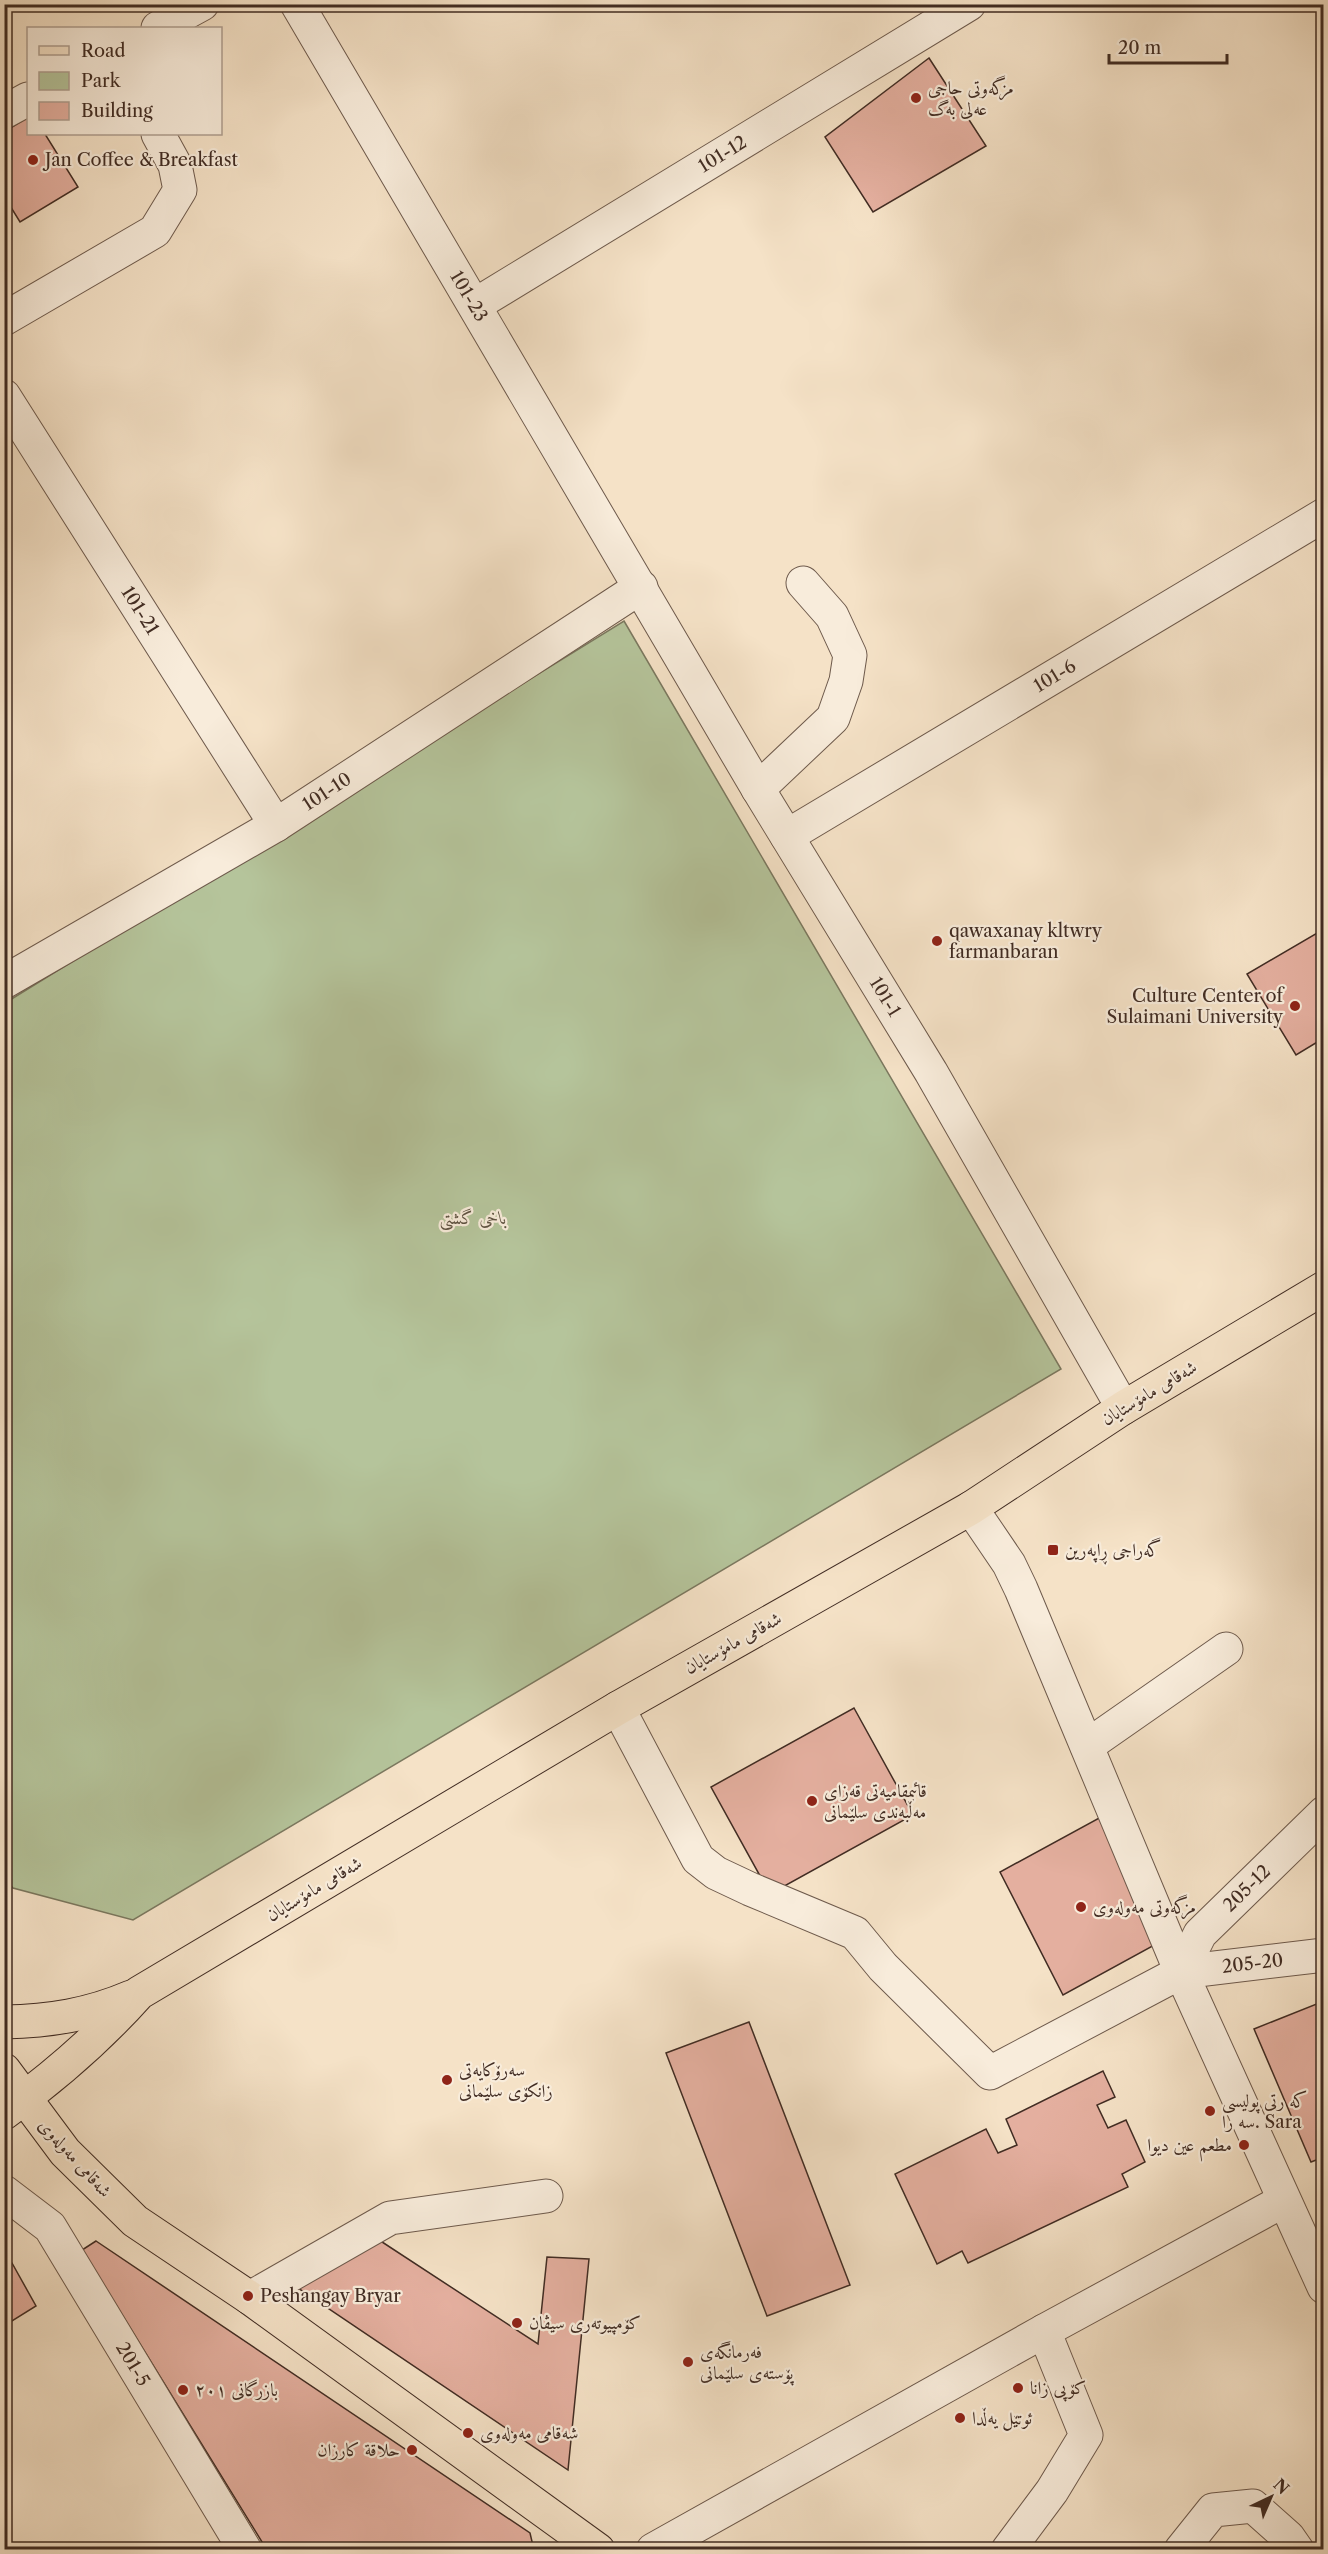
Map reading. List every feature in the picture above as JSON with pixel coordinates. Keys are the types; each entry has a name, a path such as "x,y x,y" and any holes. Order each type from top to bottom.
{"main road":[{"name":"شەقامی مامۆستایان","path":"4,2022 74,2017 107,2007 139,1993 618,1708 971,1508 1123,1408 1323,1288"},
{"name":"شەقامی مامۆستایان","path":"15,2105 86,2049 139,1993"},
{"name":"شەقامی مەولەوی","path":"4,2070 15,2105 135,2221 250,2298 598,2550"}],"street":[{"name":"101-23","path":"297,4 641,587"},
{"name":"101-12","path":"475,305 969,4"},
{"path":"4,112 27,100"},
{"path":"4,319 155,231 180,190 175,165 159,135"},
{"name":"101-21","path":"4,396 276,825"},
{"name":"101-6","path":"787,836 1323,515"},
{"path":"758,789 833,718 846,681 850,655 832,616 803,583"},
{"name":"101-1","path":"641,587 758,789 931,1072 1123,1408"},
{"name":"101-10","path":"4,982 276,825 641,587"},
{"path":"971,1508 1009,1564 1021,1589 1181,1972 1323,2287"},
{"path":"1087,1746 1226,1649"},
{"path":"618,1708 698,1859 716,1873 855,1934 883,1967 990,2073 1181,1972"},
{"name":"205-12","path":"1181,1972 1200,1934 1323,1813"},
{"name":"205-20","path":"1181,1972 1323,1954"},
{"name":"201-5","path":"4,2192 23,2204 50,2227 245,2550"},
{"path":"250,2298 390,2218 546,2196"},
{"path":"653,2550 1044,2331 1283,2201"},
{"path":"1008,2550 1052,2491 1086,2435 1044,2331"},
{"path":"1181,2550 1214,2510 1253,2506 1288,2536 1297,2550"}],"green space":[{"name":"باخی گشتی","path":"624,621 1061,1369 133,1920 13,1888 5,1879 5,1003"}],"building":[{"name":"مزگەوتی حاجی عەلی بەگ","path":"929,58 986,146 873,212 825,137"},
{"name":"Jan Coffee & Breakfast","path":"27,118 27,135 46,135 78,187 20,222 4,196 4,132"},
{"name":"Culture Center of Sulaimani University","path":"1324,929 1324,1038 1296,1055 1247,974"},
{"name":"قائیمقامیەتی قەزای مەڵبەندی سلێمانی","path":"854,1708 913,1815 770,1894 711,1787"},
{"name":"مزگەوتی مەولەوی","path":"1101,1817 1160,1942 1063,1995 1000,1872"},
{"path":"1324,2001 1324,2157 1311,2162 1254,2029"},
{"path":"749,2022 850,2285 767,2316 666,2053"},
{"path":"1103,2071 1115,2097 1097,2105 1108,2128 1126,2120 1145,2162 1122,2174 1128,2187 968,2263 962,2251 937,2264 895,2174 986,2129 998,2153 1017,2145 1006,2119"},
{"path":"376,2238 538,2344 547,2257 589,2259 568,2470 295,2286"},
{"path":"96,2241 530,2533 534,2550 267,2550 82,2250"},
{"path":"12,2263 36,2306 4,2326 4,2265"}],"place":[{"name":"مزگەوتی حاجی عەلی بەگ","path":"916,98"},
{"name":"Jan Coffee & Breakfast","path":"33,160"},
{"name":"qawaxanay kltwry farmanbaran","path":"937,941"},
{"name":"Culture Center of Sulaimani University","path":"1295,1006"},
{"name":"گەراجی ڕاپەرین","path":"1053,1550"},
{"name":"قائیمقامیەتی قەزای مەڵبەندی سلێمانی","path":"812,1801"},
{"name":"مزگەوتی مەولەوی","path":"1081,1907"},
{"name":"سەرۆکایەتی زانکۆی سلێمانی","path":"447,2080"},
{"name":"که رتی پولیسی سه را. Sara","path":"1210,2111"},
{"name":"مطعم عين ديوا","path":"1244,2145"},
{"name":"Peshangay Bryar","path":"248,2296"},
{"name":"کۆمپیوتەری سیڤان","path":"517,2323"},
{"name":"فەرمانگەی پۆستەی سلێمانی","path":"688,2362"},
{"name":"كۆپى زانا","path":"1018,2388"},
{"name":"بازرگانی ٢٠١","path":"183,2390"},
{"name":"ئوتێل یەڵدا","path":"960,2418"},
{"name":"شەقامی مەولەوی","path":"468,2433"},
{"name":"حلاقة كارزان","path":"412,2450"}]}
